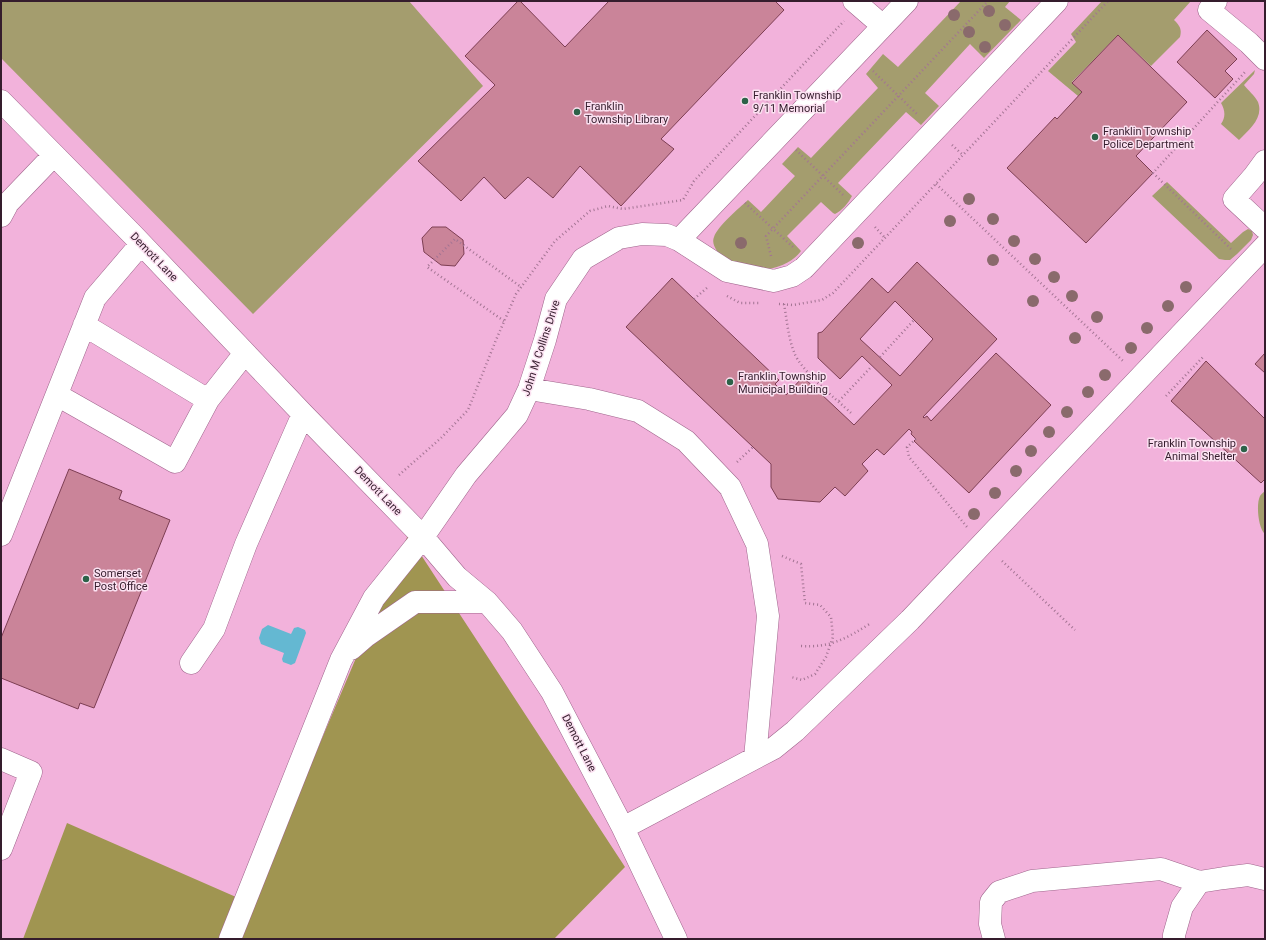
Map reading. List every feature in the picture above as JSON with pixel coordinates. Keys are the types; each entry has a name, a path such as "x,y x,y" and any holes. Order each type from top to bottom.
{"street":[{"path":"854,1 883,26"},
{"path":"679,240 907,1"},
{"path":"778,280 792,276 804,268 1057,1"},
{"path":"1216,1 1209,10 1249,43 1265,59"},
{"name":"Demott Lane","path":"1,101 423,537 457,577 487,602 512,631 552,692 623,828 676,939"},
{"path":"1,216 8,203 54,155"},
{"path":"1265,162 1234,198 1265,228"},
{"name":"John M Collins Drive","path":"230,939 340,660 374,598 423,537 466,475 517,415 529,389 545,340 556,299 583,260 619,238 642,234 667,235 679,240 727,271 774,281 778,280"},
{"path":"1,535 95,298 141,244"},
{"path":"623,828 774,748 795,731 910,620 1265,246"},
{"path":"84,325 208,400"},
{"path":"56,394 175,462 208,400 245,353"},
{"path":"529,389 589,399 638,411 686,441 730,487 757,544 768,616 755,758"},
{"path":"191,663 214,629 246,544 303,414"},
{"path":"340,660 366,636 415,602 487,602"},
{"path":"1,759 31,772 1,849"},
{"path":"994,939 990,924 992,902 999,892 1032,881 1161,869 1199,882 1248,875 1265,879"},
{"path":"1174,939 1182,907 1199,882"}],"path":[{"path":"851,413 802,367 794,353 784,305 766,236 988,1"},
{"path":"856,54 934,130 963,155"},
{"path":"1231,249 1153,173 1245,71"},
{"path":"757,114 823,175 885,238"},
{"path":"706,168 797,250"},
{"path":"936,184 1126,364"},
{"path":"504,321 427,268 455,239 521,287"},
{"path":"880,358 914,320"},
{"path":"1166,396 1203,357"},
{"path":"839,401 872,366"},
{"path":"916,438 907,447 908,457 970,530"},
{"path":"734,465 753,447"},
{"path":"778,555 801,564 805,603 820,605 831,617 833,637 826,657 815,674 802,680 791,677"},
{"path":"1002,561 1075,630"},
{"path":"801,646 816,647 846,638 876,620"}],"shaded area":[{"path":"1,1 409,1 483,86 253,314 1,58"},
{"path":"961,1 1010,1 1005,7 1021,20 984,58 970,44 925,93 939,106 921,125 906,112 838,183 852,196 845,206 835,214 821,202 787,236 801,251 793,259 783,265 759,270 747,269 735,265 725,259 717,251 713,241 716,233 724,223 748,200 761,212 795,176 782,164 798,147 811,158 878,88 866,74 883,54 898,67"},
{"path":"1102,1 1191,1 1174,20 1180,28 1180,37 1151,66 1118,35 1072,82 1082,92 1078,96 1048,71 1076,42 1071,34"},
{"path":"1255,70 1254,74 1244,85 1258,102 1259,113 1254,123 1239,140 1221,124 1224,119 1224,114 1221,103"},
{"path":"1167,182 1231,243 1248,229 1252,231 1253,235 1251,240 1230,260 1219,259 1152,196"},
{"path":"1265,491 1265,534 1259,521 1258,510 1260,496"},
{"path":"408,535 625,867 554,939 23,939 67,823 252,904"}],"water":[{"path":"268,625 291,634 294,628 298,627 305,630 306,633 295,663 291,665 283,662 282,659 284,653 261,644 259,638 262,629"}],"building":[{"name":"Franklin Township Library","path":"518,1 520,1 565,47 609,1 775,1 784,10 661,139 674,149 621,206 580,166 553,198 528,177 505,199 484,177 461,201 418,161 495,85 465,56"},
{"path":"1207,30 1237,59 1225,71 1233,79 1215,98 1177,62"},
{"name":"Franklin Township Police Department","path":"1118,35 1187,102 1136,156 1153,173 1086,243 1007,168 1055,117 1057,119 1082,92 1072,83"},
{"path":"432,227 446,227 463,240 464,254 455,266 441,265 424,252 422,238"},
{"name":"Franklin Township Municipal Building","path":"917,262 997,339 923,417 924,418 927,416 931,421 996,353 1051,405 969,493 914,441 916,439 911,434 912,432 909,429 884,455 877,449 862,464 868,471 845,496 835,487 820,502 778,499 771,487 771,464 626,327 672,278 779,380 775,384 786,395 803,377 854,425 892,385 862,356 840,379 818,358 818,333 822,332 872,278 888,293","holes":["895,301 933,339 900,376 860,339"]},
{"path":"1265,353 1265,373 1255,364"},
{"name":"Franklin Township Animal Shelter","path":"1206,361 1265,419 1265,479 1261,483 1171,401"},
{"name":"Somerset Post Office","path":"69,469 122,491 119,499 170,520 94,708 80,703 78,709 1,678 1,638"}],"place":[{"name":"Franklin Township 9/11 Memorial","path":"745,101"},
{"name":"Franklin Township Library","path":"577,112"},
{"name":"Franklin Township Police Department","path":"1095,137"},
{"name":"Franklin Township Municipal Building","path":"730,382"},
{"name":"Franklin Township Animal Shelter","path":"1244,449"},
{"name":"Somerset Post Office","path":"86,579"}]}
